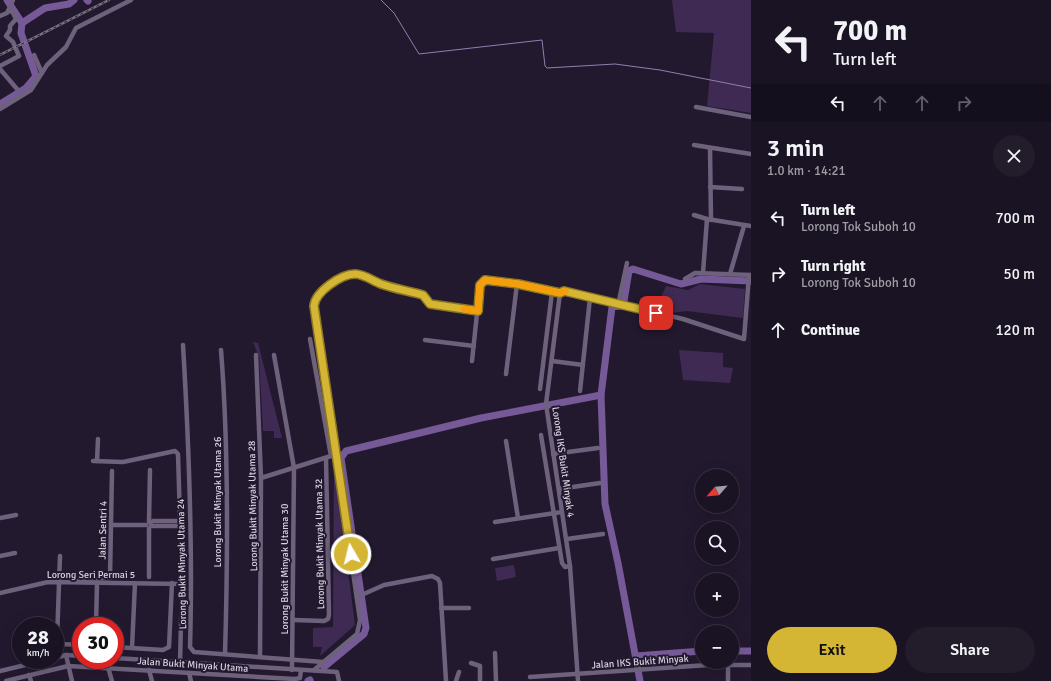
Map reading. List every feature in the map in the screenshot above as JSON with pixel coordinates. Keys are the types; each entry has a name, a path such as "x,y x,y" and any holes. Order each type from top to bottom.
{"street":[{"path":"0,110 31,90 47,65 66,47 76,28 131,0"},
{"path":"0,16 9,10 13,1"},
{"path":"9,10 13,13 16,19 10,26 10,30 6,36 12,42 19,56 0,68 17,89"},
{"path":"34,55 42,73"},
{"path":"696,107 751,117"},
{"path":"694,145 751,154"},
{"path":"703,273 709,219 710,148"},
{"path":"710,187 742,189"},
{"path":"694,215 744,226 751,226"},
{"path":"730,274 744,226"},
{"path":"620,305 627,263"},
{"path":"472,362 480,285 483,280 518,284 552,292 562,292 683,319 744,339 750,276 703,273 692,274 685,279"},
{"path":"314,670 357,634 360,620 360,595 314,299 327,287 356,274 380,284 423,295 430,304 478,311"},
{"path":"506,374 518,284"},
{"path":"540,389 552,292"},
{"name":"Lorong IKS Bukit Minyak 4","path":"562,292 547,394 547,416 567,540 578,681"},
{"path":"580,391 590,298"},
{"path":"261,478 331,456 310,339"},
{"path":"425,340 474,346"},
{"name":"Lorong Bukit Minyak Utama 24","path":"183,345 187,410 192,584 190,647 194,652 323,662"},
{"name":"Lorong Bukit Minyak Utama 26","path":"221,350 226,432 227,586 225,654"},
{"name":"Lorong Bukit Minyak Utama 30","path":"274,354 294,468 294,620 292,670"},
{"name":"Lorong Bukit Minyak Utama 28","path":"256,355 261,478 260,656"},
{"path":"552,361 583,365"},
{"path":"541,435 562,566 570,566"},
{"path":"98,439 95,461 123,462 174,451 178,454 182,584 180,662"},
{"path":"506,441 518,518"},
{"path":"553,454 598,448"},
{"name":"Lorong Bukit Minyak Utama 32","path":"294,620 324,621 328,619 329,615 326,458"},
{"path":"149,577 150,470"},
{"name":"Jalan Sentri 4","path":"76,579 110,578 112,471"},
{"path":"559,489 600,483"},
{"path":"495,522 562,512"},
{"path":"0,518 16,515"},
{"path":"111,525 179,524"},
{"path":"567,540 603,534"},
{"path":"493,559 559,548"},
{"path":"0,556 15,553"},
{"path":"60,556 59,642 72,644"},
{"path":"360,595 384,585 432,576 438,579 440,583 446,681"},
{"name":"Lorong Seri Permai 5","path":"0,592 48,582 192,584"},
{"path":"96,617 97,583"},
{"path":"132,648 135,583"},
{"path":"124,648 163,650 169,647 172,583"},
{"path":"441,608 469,608"},
{"path":"495,653 498,677 496,681"},
{"path":"72,655 66,655 72,681"},
{"name":"Jalan Bukit Minyak Utama","path":"124,659 337,672 339,681"},
{"path":"471,663 480,666 480,681"},
{"name":"Jalan IKS Bukit Minyak","path":"739,665 751,665"},
{"name":"Jalan Bukit Minyak Utama","path":"6,681 72,666"},
{"name":"Jalan IKS Bukit Minyak","path":"530,677 695,667"},
{"path":"0,671 12,668"},
{"name":"Jalan Bukit Minyak Utama","path":"124,668 295,679 300,678 301,670"},
{"path":"109,669 112,681"},
{"path":"728,669 728,681"},
{"path":"150,670 152,681"},
{"path":"456,681 459,672"},
{"path":"189,673 191,681"},
{"path":"29,675 31,681"}],"shaded area":[{"path":"672,0 751,0 751,113 707,106 714,33 676,32"},
{"path":"700,284 745,289 743,318 687,311 671,313 656,308 666,286 688,290"},
{"path":"253,342 258,343 282,438 274,438 274,431 263,431 259,357"},
{"path":"679,350 723,353 723,367 733,368 730,383 683,380"},
{"path":"334,461 355,625 320,656 322,647 313,647 313,628 333,627"},
{"path":"514,565 516,577 497,581 495,568"}],"waterway":[{"path":"7,0 22,23"},
{"path":"0,104 26,88 36,76 21,33 22,23 45,8 69,4 74,0"},
{"path":"381,0 394,13 419,54 542,40 545,66 547,68 615,64 660,70 751,88"},
{"path":"640,681 618,563 605,504 601,395 612,307 620,306 624,301 629,271 633,269 681,284 701,279 751,281"},
{"path":"324,667 364,634 366,628 341,458 346,451 481,418 601,395"},
{"path":"739,651 751,651"},
{"path":"636,656 695,652"}],"railway":[{"path":"0,55 109,0"}],"slow traffic":[{"path":"464,309 478,311 480,285 483,280 518,284 552,292 560,293 565,291"}],"route":[{"path":"351,554 314,306 314,299 327,287 335,282 356,274 380,284 423,295 430,304 478,311 480,285 483,280 485,280 518,284 552,292 560,293 564,291 656,313"}]}
